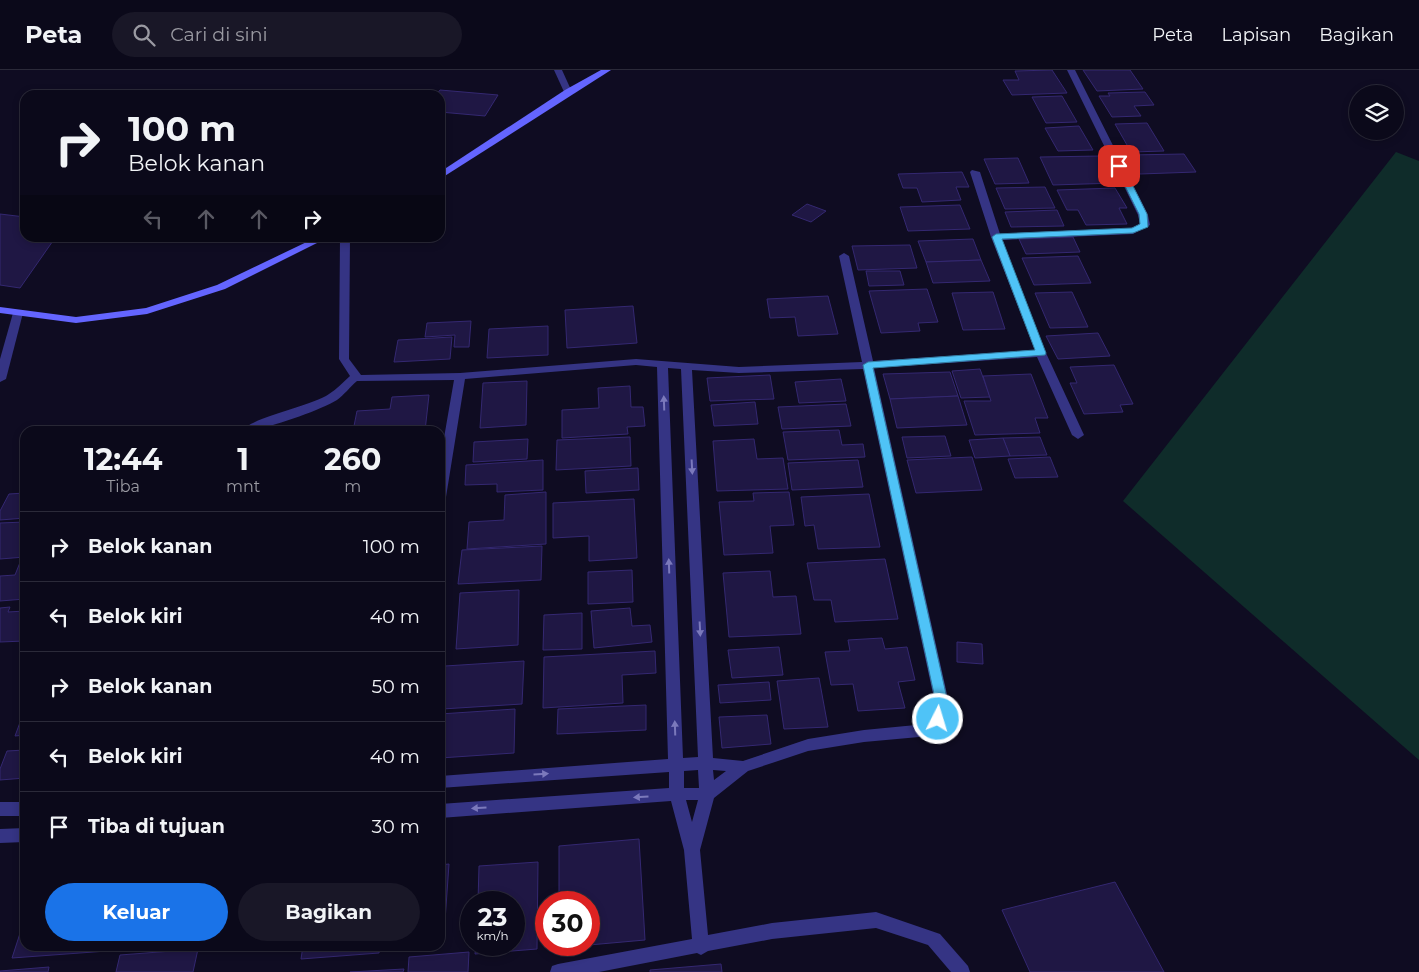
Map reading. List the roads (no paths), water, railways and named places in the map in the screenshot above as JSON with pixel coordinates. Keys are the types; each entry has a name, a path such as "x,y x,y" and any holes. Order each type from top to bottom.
{"main road":[{"path":"445,173 568,92 607,70"},
{"path":"0,310 76,320 147,311 221,287 314,242"}],"street":[{"path":"558,70 568,92"},
{"path":"996,237 1133,230 1145,225 1143,214 1071,70"},
{"path":"975,172 996,237 1041,353 1078,435"},
{"path":"345,242 344,359 357,378 460,376 636,362 739,370 868,365 1041,353"},
{"path":"445,811 677,794 707,794 743,767 822,742 919,731 938,719 940,694 844,256"},
{"path":"0,379 18,313"},
{"path":"662,363 677,794 692,850 701,947"},
{"path":"686,365 707,794 692,850"},
{"path":"255,426 310,408 333,397 356,376"},
{"path":"445,467 460,376"},
{"path":"445,782 676,765 706,764 743,767"},
{"path":"0,810 20,808"},
{"path":"0,836 20,835"},
{"path":"558,972 701,947 772,931 876,920 934,938 962,972"}]}
